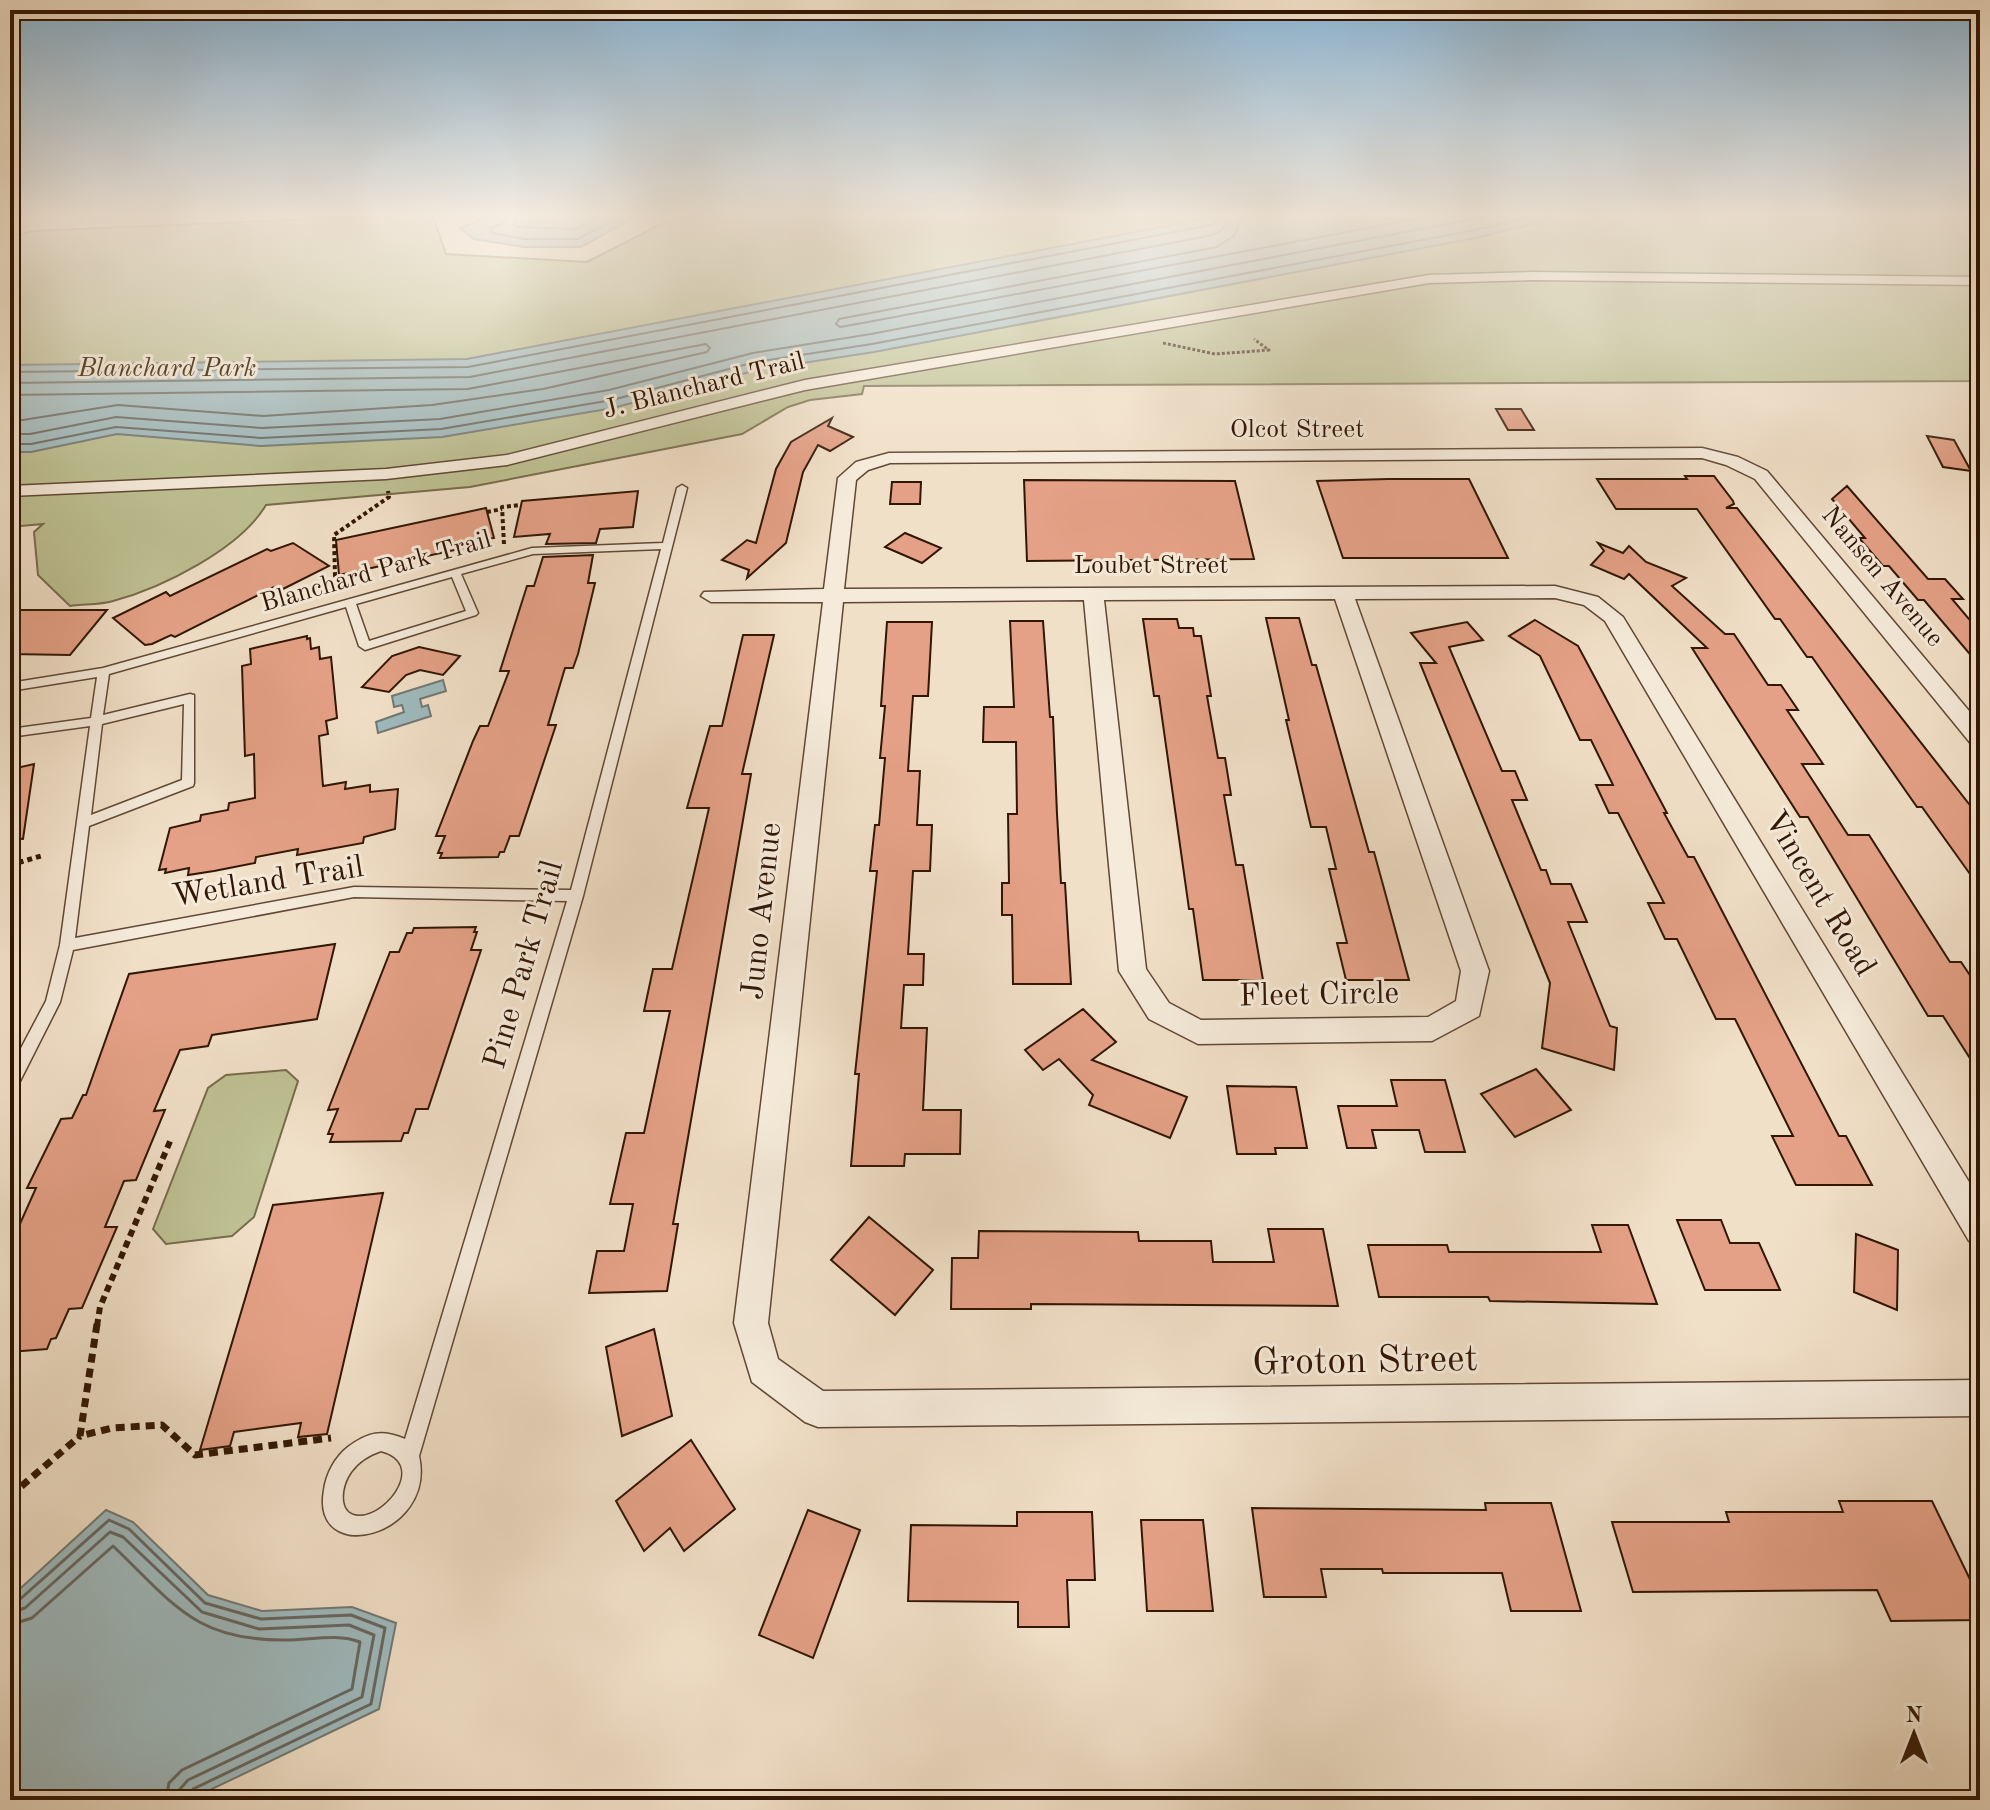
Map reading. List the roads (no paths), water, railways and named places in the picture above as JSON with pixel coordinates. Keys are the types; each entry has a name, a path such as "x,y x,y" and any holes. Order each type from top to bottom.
{"street":[{"name":"J. Blanchard Trail","path":"10,491 386,474 507,460 805,385 1314,298"},
{"name":"Olcot Street","path":"862,466 889,458 1702,453 1732,461"},
{"name":"Nansen Avenue","path":"1732,461 1761,475 1980,739"},
{"name":"Juno Avenue","path":"764,1370 751,1323 847,478 862,466"},
{"name":"Loubet Street","path":"711,596 1555,592 1591,601"},
{"name":"Fleet Circle","path":"1093,594 1133,971 1159,1011 1198,1032 1432,1029 1469,1008 1475,971 1343,593"},
{"name":"Vincent Road","path":"1591,601 1613,617 1980,1230"},
{"name":"Groton Street","path":"764,1370 818,1409 1980,1398"}],"lane":[{"name":"Pine Park Trail","path":"410,1455 576,896 682,488"},
{"name":"Blanchard Park Trail","path":"10,687 103,672 532,551 667,546"},
{"path":"350,602 365,646 472,613 455,572"},
{"path":"10,1084 53,1002 67,945 103,672"},
{"path":"10,733 97,721 190,698 188,783 83,823"},
{"name":"Wetland Trail","path":"67,945 354,892 576,896"},
{"path":"381,1441 403,1446 410,1455 413,1467 406,1494 384,1518 370,1525 356,1526 337,1515 332,1504 337,1477 355,1453 381,1441"}],"water":[{"path":"786,298 1157,298 874,352 757,370 613,408 442,437 261,446 117,434 31,452 10,452 10,365 467,359"},
{"path":"443,680 446,691 420,699 422,707 428,705 431,716 378,733 376,722 404,712 402,705 394,707 392,696"},
{"path":"106,1510 133,1522 208,1595 262,1611 352,1607 396,1623 379,1709 189,1800 10,1800 10,1598"}],"park label":[{"name":"Blanchard Park","path":"167,369"}]}
